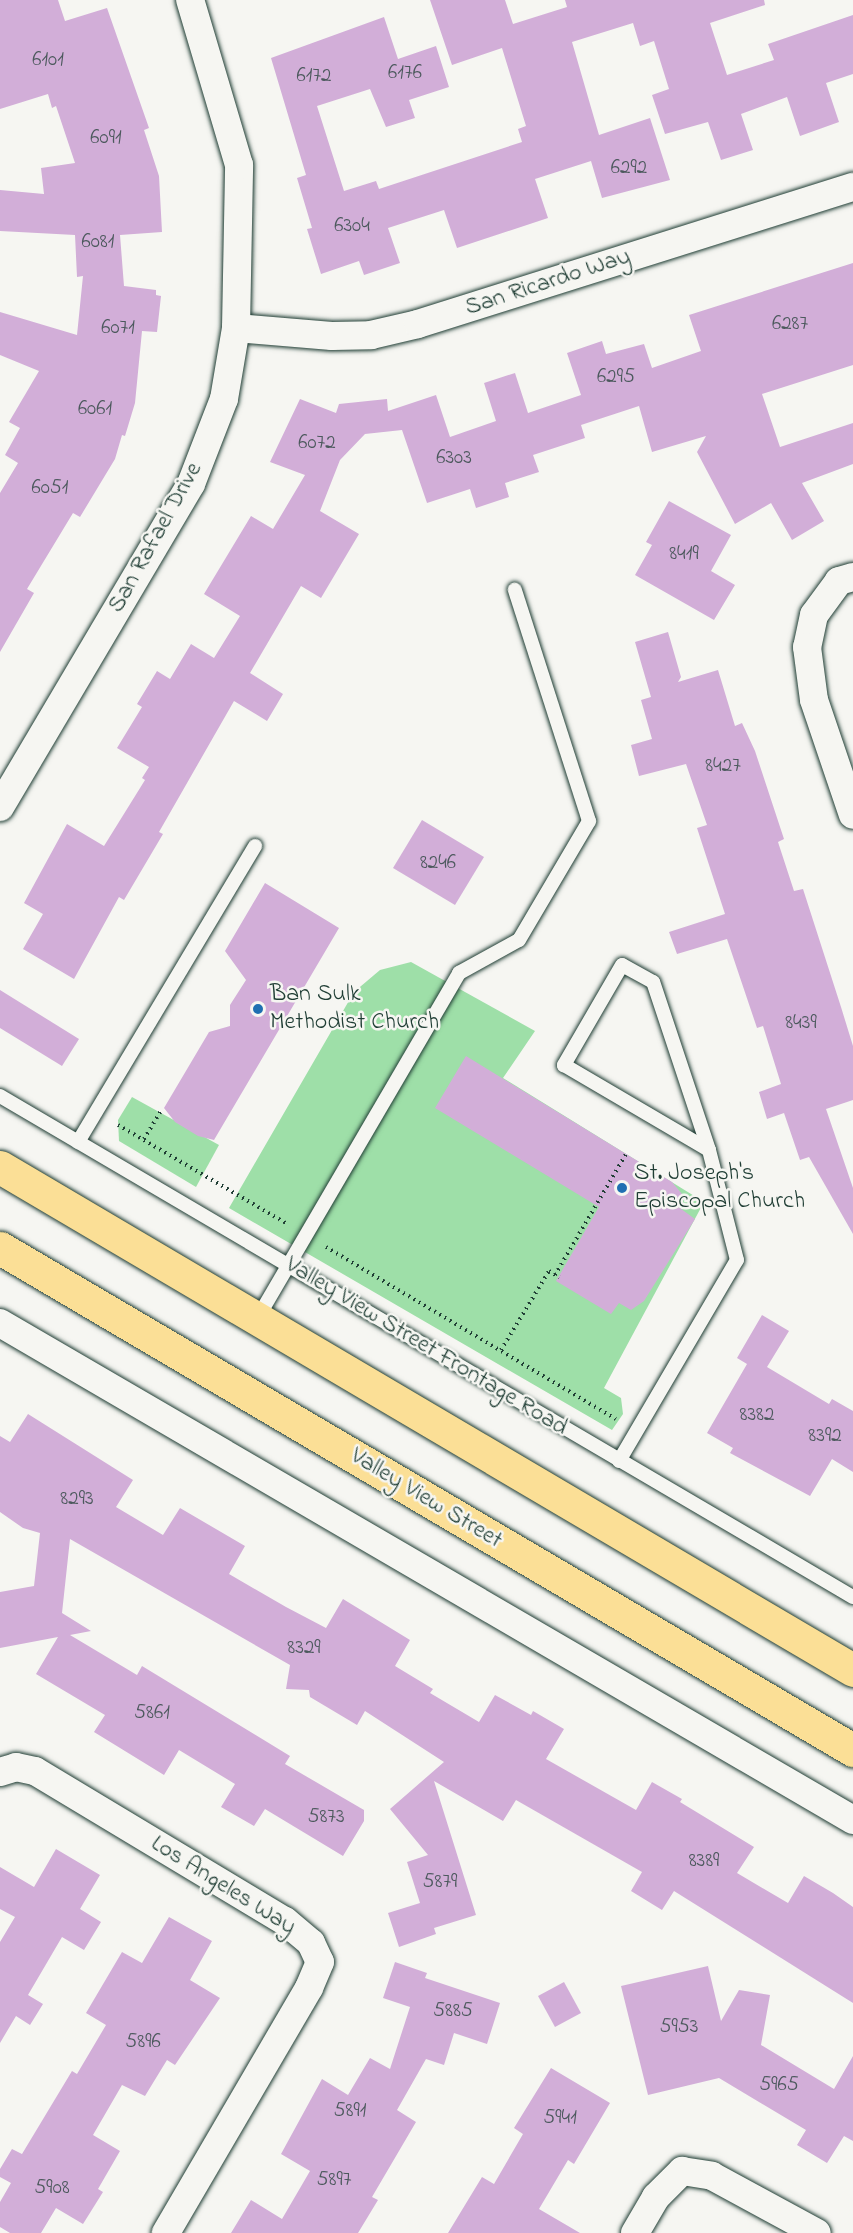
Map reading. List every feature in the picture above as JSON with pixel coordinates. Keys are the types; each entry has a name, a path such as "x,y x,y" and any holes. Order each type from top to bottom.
{"main road":[{"path":"0,1167 853,1670"},
{"name":"Valley View Street","path":"0,1248 853,1750"}],"street":[{"name":"San Rafael Drive","path":"0,807 191,484 224,399 236,328 239,165 198,2"},
{"name":"San Ricardo Way","path":"236,328 332,336 390,331 853,187"},
{"path":"853,577 839,581 814,615 807,647 814,699 853,815"},
{"path":"0,1323 853,1820"},
{"name":"Los Angeles Way","path":"0,1772 16,1767 35,1771 285,1921 311,1943 320,1962 309,1988 166,2233"},
{"path":"635,2233 656,2197 682,2171 712,2176 817,2233"}],"lane":[{"path":"257,1319 459,973 519,940 589,821 515,590"},
{"path":"78,1142 255,846"},
{"path":"619,1461 737,1260 709,1150 653,982 622,965 564,1065 709,1150"},
{"name":"Valley View Street Frontage Road","path":"0,1096 853,1597"}],"path":[{"path":"144,1140 161,1111"},
{"path":"118,1125 637,1431"},
{"path":"501,1350 549,1271 557,1276 626,1154"}],"green space":[{"path":"411,962 535,1031 503,1078 704,1202 604,1388 621,1398 623,1414 612,1430 229,1208 354,992 380,970"},
{"path":"132,1097 219,1145 196,1187 119,1141 118,1120"}],"building":[{"path":"0,0 58,0 65,21 107,8 149,128 144,130 159,176 162,232 120,235 124,286 156,290 156,295 161,296 157,332 142,331 135,403 125,436 122,435 115,459 80,517 73,513 27,589 34,593 0,652 0,493 18,463 5,455 20,428 9,422 39,371 0,355 0,312 77,335 83,276 77,277 75,235 0,231 0,190 44,194 41,168 75,163 56,106 52,108 48,94 0,109"},
{"path":"430,0 505,0 513,24 567,7 565,0 764,0 765,5 710,23 727,75 774,60 768,44 853,15 853,74 826,83 839,122 800,136 787,97 741,114 753,150 721,160 708,122 665,134 652,95 669,89 654,41 640,46 633,23 572,42 599,135 650,118 670,180 602,198 591,161 535,179 548,218 457,248 444,210 388,228 400,263 364,275 359,261 321,274 307,229 312,228 297,178 306,175 271,58 384,17 398,59 436,46 449,87 409,100 415,118 386,127 370,89 317,106 344,191 376,181 379,189 522,142 518,129 526,126 502,48 452,65"},
{"path":"853,263 853,365 762,394 780,447 853,423 853,464 802,483 824,521 792,540 771,503 735,524 697,452 706,436 652,452 639,406 581,425 585,438 533,455 539,472 505,483 509,497 476,508 470,489 427,503 402,430 365,434 340,460 320,511 359,534 321,598 301,586 250,673 283,694 267,721 234,701 159,832 163,834 124,900 119,897 74,979 23,949 43,914 24,903 67,824 104,846 145,780 142,778 149,767 117,748 142,707 137,704 157,671 170,679 191,644 214,658 240,616 204,594 251,516 273,529 305,475 270,462 300,399 336,413 339,404 387,399 388,411 436,395 450,437 496,421 484,383 515,373 528,413 581,395 567,353 602,341 606,354 644,344 652,368 701,351 689,315"},
{"path":"669,501 731,535 711,571 735,585 714,620 635,575 652,545 646,542"},
{"path":"668,632 681,677 678,682 718,670 735,726 742,723 755,751 784,839 778,842 794,891 803,889 853,1046 853,1100 826,1109 853,1188 853,1234 809,1157 800,1160 784,1113 767,1119 759,1092 781,1084 763,1026 757,1028 727,939 677,954 669,932 725,914 697,828 707,825 686,764 639,776 631,745 652,739 641,700 651,697 635,642"},
{"path":"422,820 484,857 455,905 393,868"},
{"name":"Ban Sulk Methodist Church","path":"265,883 339,928 214,1140 198,1136 175,1122 164,1108 209,1032 230,1026 230,1005 246,980 225,951"},
{"path":"0,990 79,1039 62,1066 0,1028"},
{"name":"St. Joseph's Episcopal Church","path":"466,1056 672,1182 682,1194 677,1206 695,1219 644,1301 631,1310 619,1303 611,1314 556,1281 599,1207 435,1108"},
{"path":"762,1315 789,1331 767,1367 829,1404 832,1399 853,1411 853,1472 832,1459 810,1496 730,1453 733,1448 707,1433 747,1364 737,1358"},
{"path":"28,1414 133,1480 116,1507 163,1535 180,1508 245,1546 229,1574 326,1628 343,1599 410,1640 395,1666 433,1689 430,1693 479,1722 495,1695 531,1715 533,1711 564,1729 546,1759 636,1810 652,1782 682,1799 680,1802 754,1847 737,1873 788,1903 804,1876 853,1907 853,2003 674,1891 662,1910 631,1891 642,1872 516,1800 503,1821 434,1781 476,1915 434,1928 436,1934 399,1947 388,1913 420,1903 407,1862 428,1855 390,1809 444,1762 365,1711 357,1725 310,1697 309,1690 286,1689 290,1665 70,1539 62,1613 91,1631 70,1635 137,1675 142,1666 290,1756 285,1764 364,1810 364,1821 343,1856 265,1809 254,1826 221,1807 235,1784 179,1750 164,1775 94,1732 105,1715 36,1674 58,1637 0,1648 0,1592 34,1586 40,1533 23,1528 0,1512 0,1436 10,1442"},
{"path":"56,1849 100,1875 80,1909 101,1922 84,1950 62,1937 28,1995 43,2004 30,2025 16,2016 0,2043 0,1942 15,1917 0,1909 0,1867 34,1887"},
{"path":"169,1917 212,1941 190,1980 220,1998 175,2065 167,2060 145,2096 122,2085 93,2135 120,2151 98,2189 103,2192 83,2224 56,2208 41,2233 10,2233 0,2227 0,2202 11,2183 0,2177 0,2169 12,2149 22,2154 72,2071 77,2074 106,2025 86,2013 122,1952 142,1963"},
{"path":"395,1962 427,1973 425,1978 500,2003 487,2044 454,2033 444,2065 426,2059 397,2110 416,2122 372,2197 378,2200 358,2233 231,2233 251,2200 282,2219 310,2171 281,2154 322,2079 348,2095 370,2058 390,2069 410,2007 383,1998"},
{"path":"708,1966 721,2021 739,1990 770,1995 761,2045 834,2089 853,2056 853,2141 844,2136 827,2163 797,2145 806,2130 719,2078 648,2095 621,1986"},
{"path":"564,1982 581,2013 555,2027 538,1996"},
{"path":"551,2068 610,2103 574,2164 568,2160 539,2209 580,2233 448,2233 482,2177 494,2184 523,2134 514,2128"}],"place":[{"name":"Ban Sulk Methodist Church","path":"258,1009"},
{"name":"St. Joseph's Episcopal Church","path":"622,1188"}]}
